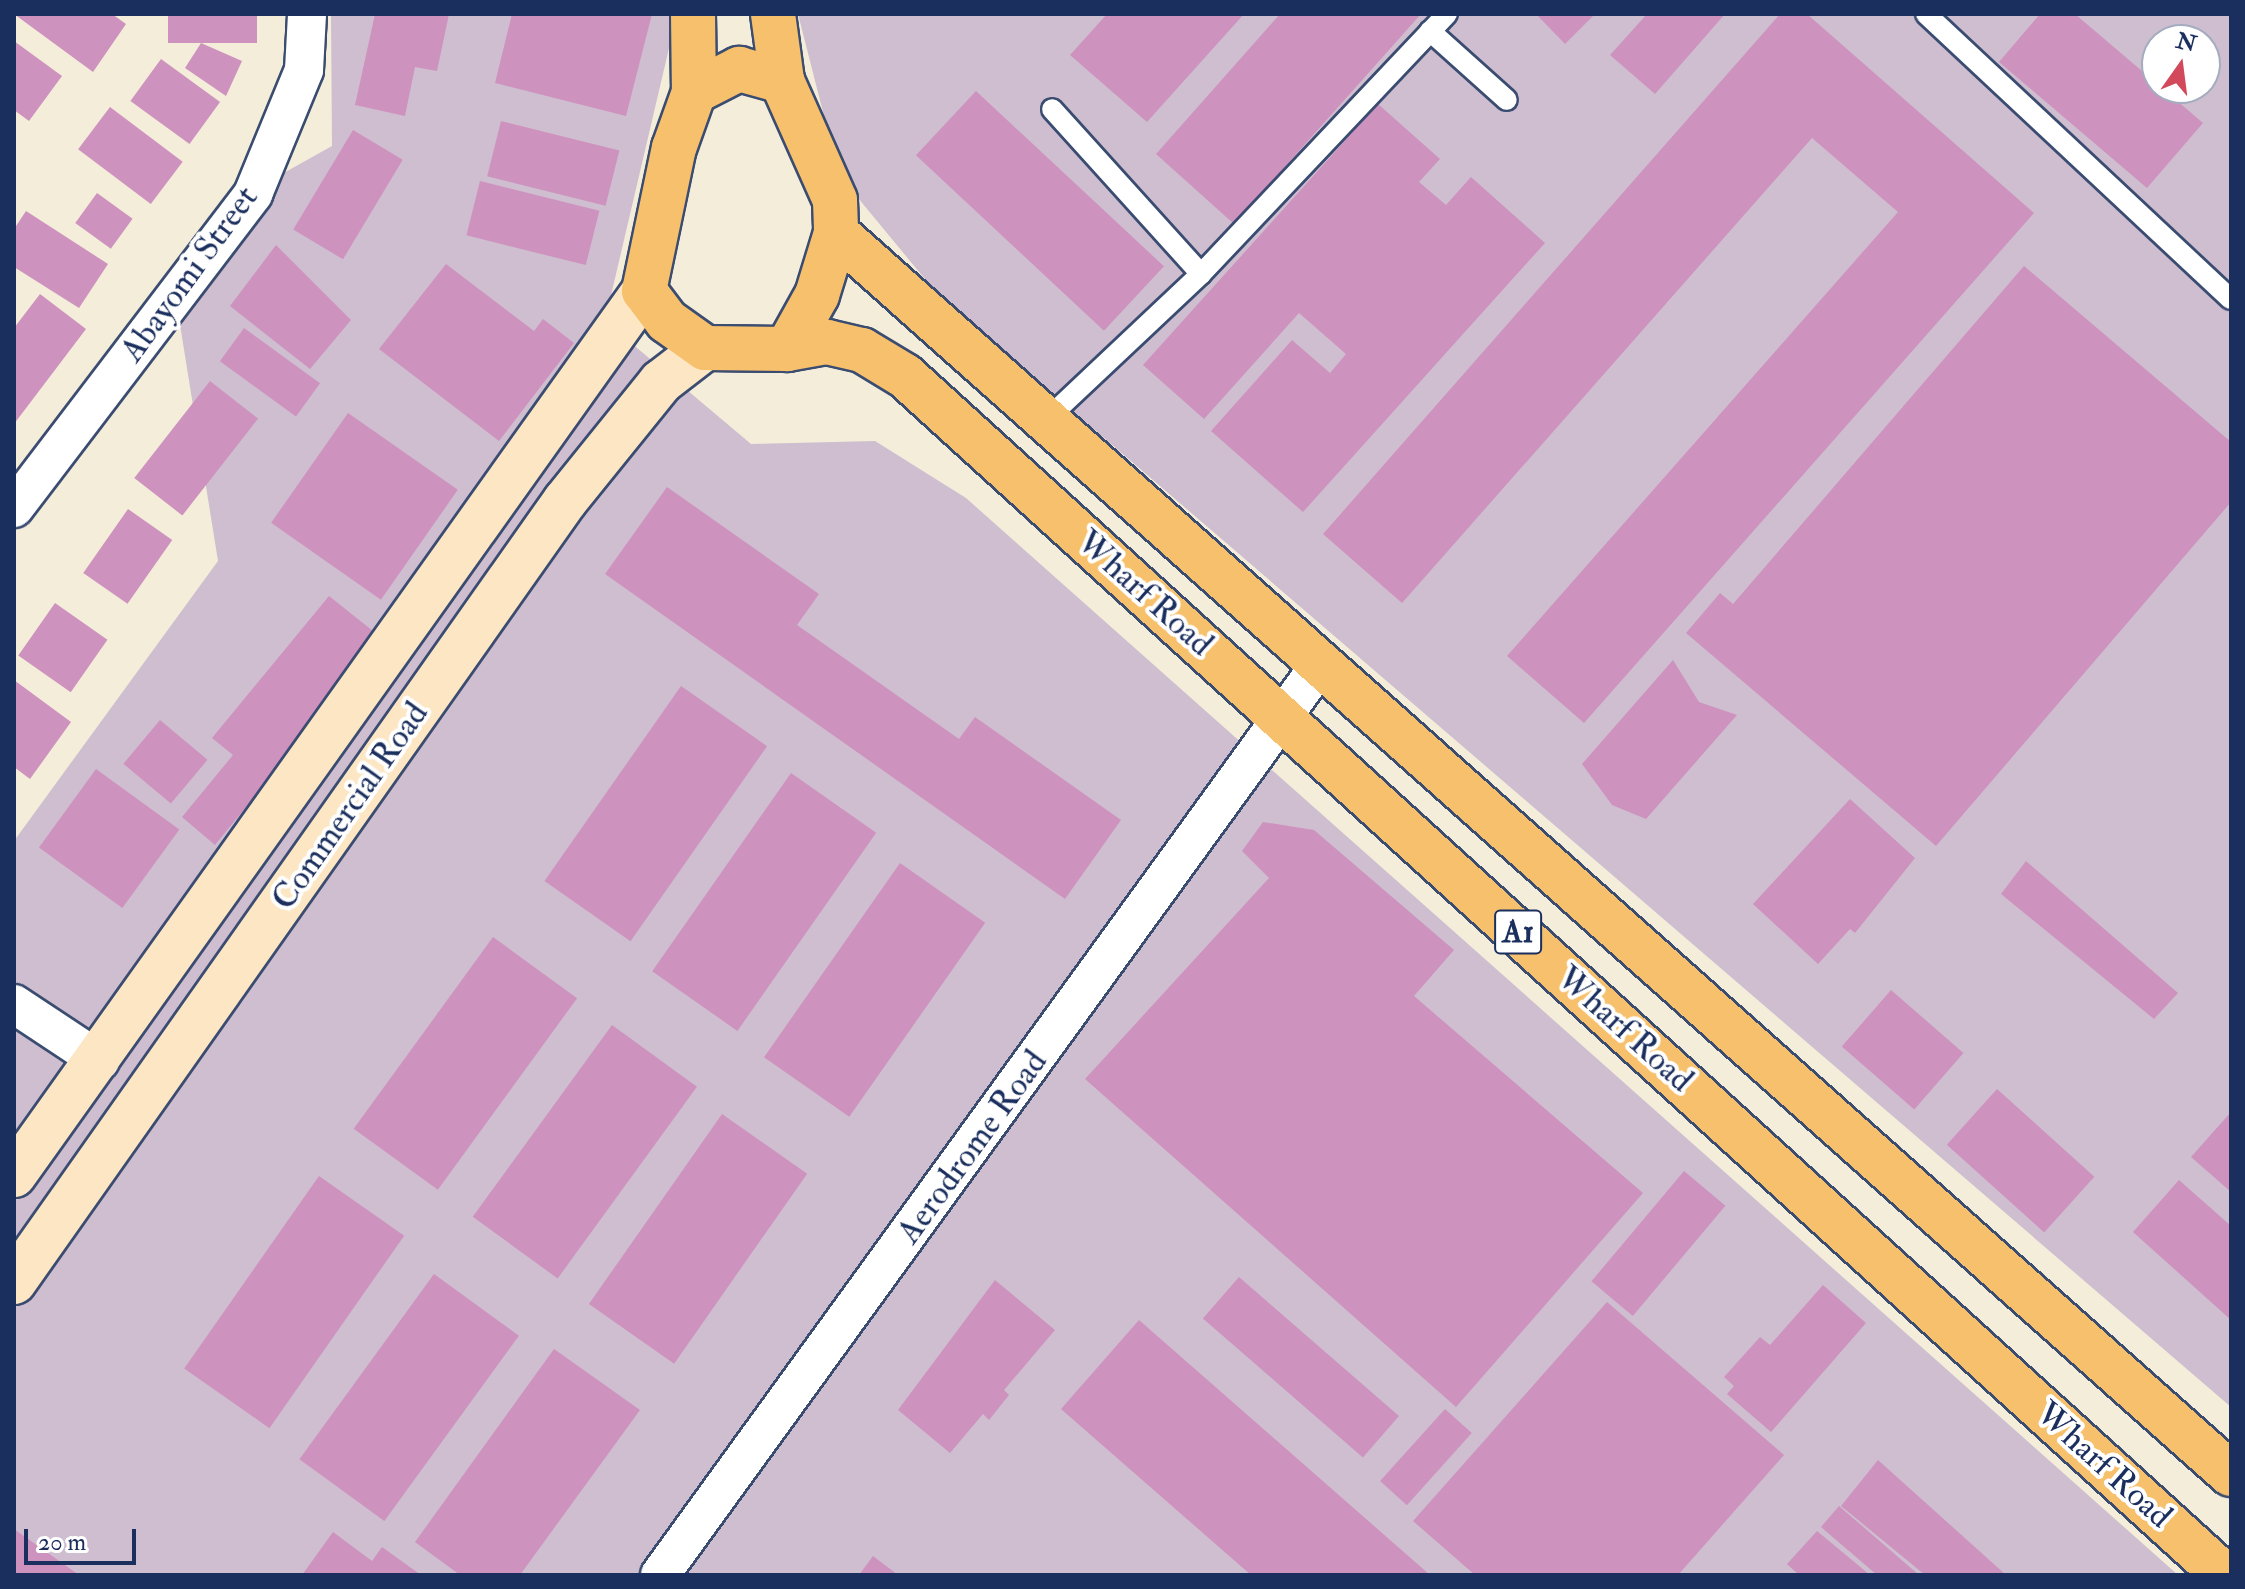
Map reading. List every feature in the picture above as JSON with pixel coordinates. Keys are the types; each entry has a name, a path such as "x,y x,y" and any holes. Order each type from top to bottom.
{"main road":[{"path":"693,14 694,92 674,148 644,291 667,321 705,348 787,349 817,295 836,233 835,200 782,81 773,14"},
{"path":"694,92 739,69 782,81"},
{"name":"Wharf Road","path":"836,233 1322,662 2231,1474"},
{"name":"Commercial Road","path":"14,1175 100,1061 644,291"},
{"name":"Wharf Road","path":"787,349 827,342 862,350 905,376 2224,1575"},
{"name":"Commercial Road","path":"14,1282 565,501 661,382 705,348"}],"street":[{"name":"Abayomi Street","path":"14,508 253,194 304,70 307,14"},
{"name":"Aerodrome Road","path":"660,1575 1322,662"},
{"path":"14,1004 100,1061"}],"lane":[{"path":"1047,419 1201,274 1447,14"},
{"path":"1926,14 2231,299"},
{"path":"1430,31 1507,100"},
{"path":"1052,109 1201,274"}],"shaded area":[{"path":"331,14 677,14 605,321 751,444 875,441 966,498 2178,1575 14,1575 14,841 218,561 173,281 255,189 332,146"},
{"path":"798,14 2231,14 2231,1407 939,296 839,175"}],"building":[{"path":"14,14 112,14 126,24 93,72"},
{"path":"168,14 257,14 257,43 168,43"},
{"path":"375,14 449,14 437,71 415,67 405,116 355,105"},
{"path":"512,14 652,14 626,116 495,83"},
{"path":"1107,14 1244,14 1147,122 1070,55"},
{"path":"1280,14 1421,14 1234,224 1156,154"},
{"path":"1536,14 1595,14 1565,44"},
{"path":"1647,14 1725,14 1655,94 1610,55"},
{"path":"1780,14 1807,14 2034,213 1584,723 1507,656 1898,212 1812,138 1402,603 1323,534"},
{"path":"2040,14 2075,14 2141,70 2141,104 2181,104 2203,123 2147,188 1999,62"},
{"path":"14,41 62,76 29,121 14,110"},
{"path":"201,43 242,61 226,96 185,68"},
{"path":"161,59 220,102 189,144 130,101"},
{"path":"976,91 1164,266 1104,331 916,155"},
{"path":"1378,104 1440,159 1419,182 1446,205 1471,177 1545,243 1303,512 1211,431 1292,340 1330,373 1346,354 1299,313 1204,419 1143,365"},
{"path":"110,107 183,162 151,204 78,149"},
{"path":"501,121 619,151 606,206 487,176"},
{"path":"353,130 403,160 343,259 293,229"},
{"path":"480,181 599,211 586,265 466,235"},
{"path":"97,193 133,219 111,249 75,223"},
{"path":"26,211 108,264 79,308 14,267 14,229"},
{"path":"276,245 351,320 310,369 230,306"},
{"path":"446,264 534,331 543,319 574,343 499,441 379,349"},
{"path":"2024,266 2231,442 2231,502 1936,846 1686,633 1720,593 1733,604"},
{"path":"40,294 86,329 14,424 14,328"},
{"path":"244,328 320,383 296,416 220,361"},
{"path":"210,381 258,419 182,515 134,478"},
{"path":"348,413 458,490 381,600 271,523"},
{"path":"667,487 819,594 797,625 959,739 975,717 1121,820 1065,899 605,574"},
{"path":"128,509 172,540 127,604 83,573"},
{"path":"329,596 383,639 215,845 182,817 233,755 212,738"},
{"path":"55,603 107,640 71,692 18,655"},
{"path":"1673,660 1699,702 1737,715 1646,819 1612,805 1582,764"},
{"path":"14,680 71,722 30,779 14,767"},
{"path":"681,686 767,746 630,941 544,881"},
{"path":"160,720 207,760 171,804 123,764"},
{"path":"96,769 179,830 122,908 39,847"},
{"path":"791,773 876,833 737,1031 652,971"},
{"path":"1850,799 1915,858 1855,933 1850,929 1818,964 1753,904"},
{"path":"1263,822 1314,830 1454,950 1414,996 1643,1193 1456,1407 1085,1079 1269,878 1242,851"},
{"path":"2026,861 2178,993 2154,1019 2001,894"},
{"path":"900,863 985,923 849,1117 764,1057"},
{"path":"493,937 577,998 438,1190 354,1129"},
{"path":"1891,990 1963,1053 1914,1110 1842,1047"},
{"path":"612,1025 697,1087 558,1278 473,1217"},
{"path":"1997,1089 2094,1177 2044,1232 1947,1145"},
{"path":"2231,1112 2231,1192 2191,1157"},
{"path":"722,1114 807,1174 674,1364 589,1304"},
{"path":"1684,1171 1725,1206 1633,1316 1591,1281"},
{"path":"319,1176 404,1236 269,1428 184,1369"},
{"path":"2179,1180 2231,1226 2231,1320 2133,1232"},
{"path":"434,1274 519,1336 384,1521 299,1459"},
{"path":"1239,1277 1399,1416 1363,1458 1203,1319"},
{"path":"995,1280 1055,1330 1004,1390 1009,1395 989,1420 983,1414 950,1453 898,1410"},
{"path":"1823,1285 1866,1323 1771,1432 1727,1394 1734,1386 1724,1377 1760,1337 1770,1345"},
{"path":"1607,1302 1784,1455 1678,1575 1475,1575 1413,1521"},
{"path":"1139,1320 1430,1575 1251,1575 1061,1409"},
{"path":"554,1349 640,1410 520,1575 460,1575 415,1542"},
{"path":"1445,1409 1472,1433 1407,1505 1380,1481"},
{"path":"1878,1460 2006,1575 1925,1575 1841,1506"},
{"path":"1839,1506 1919,1575 1877,1575 1821,1527"},
{"path":"14,1529 79,1575 14,1575"},
{"path":"1817,1531 1870,1575 1799,1575 1787,1564"},
{"path":"333,1532 372,1561 382,1547 421,1575 302,1575"},
{"path":"873,1556 898,1575 859,1575"}]}
